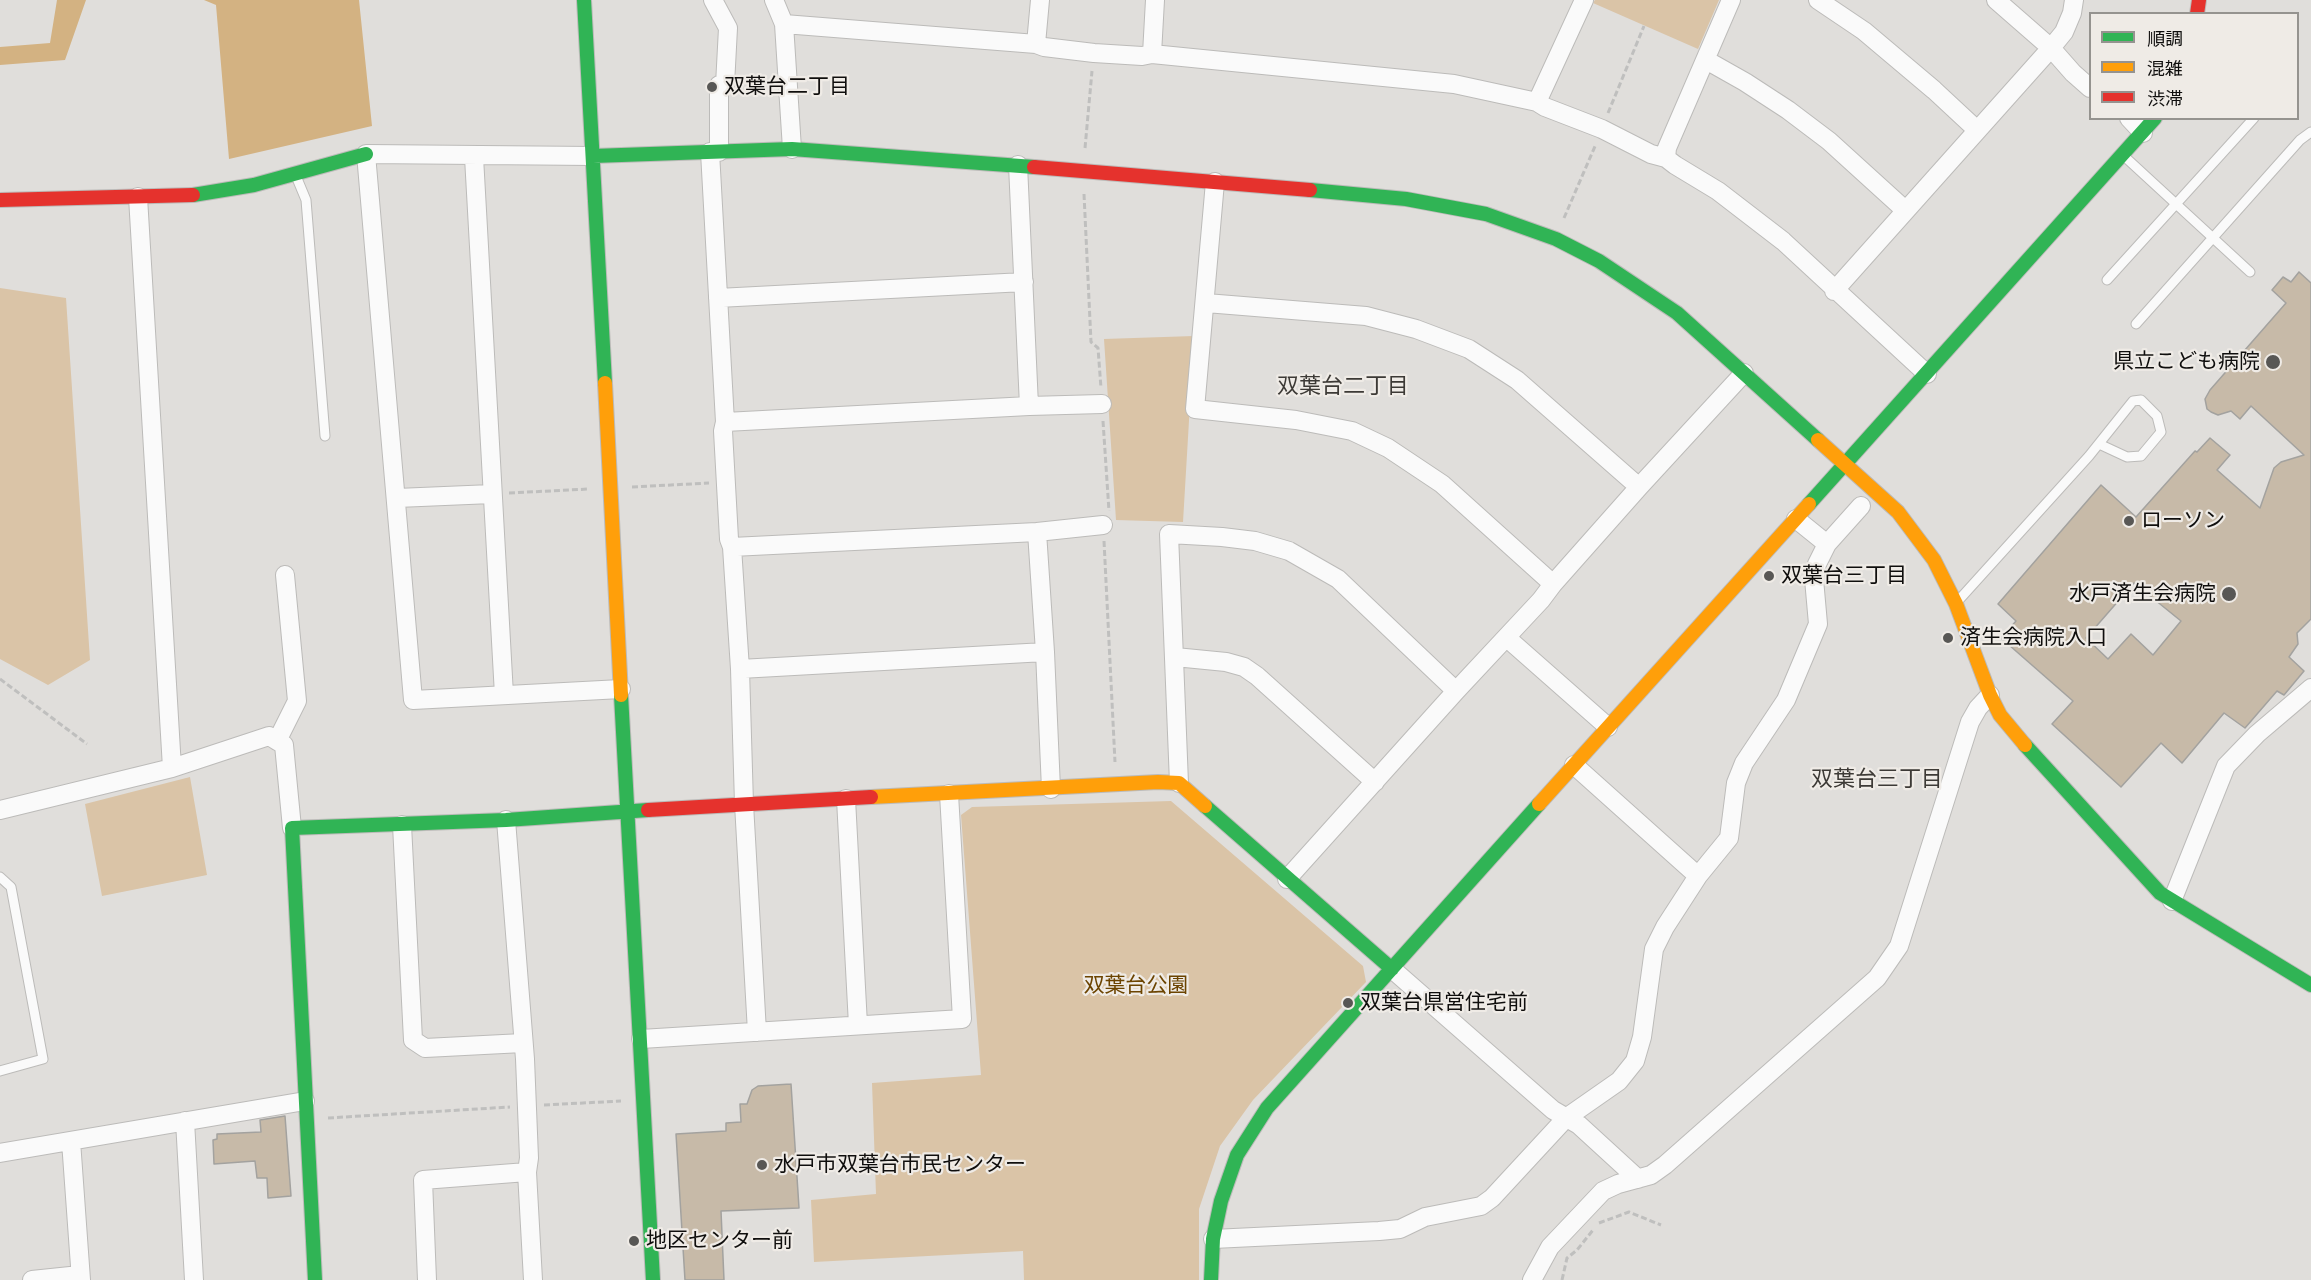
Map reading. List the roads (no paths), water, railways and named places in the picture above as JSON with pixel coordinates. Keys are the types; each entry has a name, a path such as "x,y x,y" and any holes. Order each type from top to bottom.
{"street":[{"path":"584,0 653,1280"},
{"path":"713,0 728,28 725,85 719,85 715,152 718,298 729,539 732,548 740,669 744,804 757,1032"},
{"path":"774,0 784,24 792,149"},
{"path":"1036,44 1040,0"},
{"path":"1152,54 1155,0"},
{"path":"1666,158 1667,148 1731,0"},
{"path":"1818,0 1864,31 1977,130"},
{"path":"1996,0 2051,48 2073,73 2089,85"},
{"path":"1834,291 2064,33 2072,13 2074,0"},
{"path":"1537,102 1577,2"},
{"path":"784,24 1036,44 1094,53 1142,56 1152,54 1454,84 1537,102 1602,129 1651,154 1666,158 1718,191 1783,242 1927,375"},
{"path":"1706,60 1788,110 1829,141 1905,210"},
{"path":"2131,120 2143,133"},
{"path":"1211,1280 1213,1239 1221,1201 1238,1155 1267,1108 2153,120"},
{"path":"0,200 193,195 254,185 366,154 474,157 594,156 792,149 875,153 1406,198 1486,214 1525,227 1599,261 1677,313 1898,512 1934,560 1956,604 1990,695 2000,715 2019,738 2160,893 2311,985"},
{"path":"366,154 413,700 621,689"},
{"path":"474,157 497,494 504,695"},
{"path":"1017,165 1029,406"},
{"path":"1215,182 1195,409 1296,420 1352,430 1388,448 1442,484 1553,584"},
{"path":"138,197 172,768"},
{"path":"718,298 1024,282"},
{"path":"1206,303 1366,316 1416,329 1469,349 1517,380 1639,487"},
{"path":"1287,879 1744,373"},
{"path":"725,422 1102,404"},
{"path":"397,498 497,494"},
{"path":"1213,1239 1379,1231 1400,1228 1425,1216 1481,1206 1492,1198 1566,1118 1620,1081 1635,1061 1642,1037 1654,949 1665,927 1698,876 1729,838 1736,783 1744,764 1786,700 1818,624 1814,579 1817,564 1827,544 1861,506"},
{"path":"1796,519 1827,544"},
{"path":"732,548 1037,532 1103,525"},
{"path":"1037,532 1051,789"},
{"path":"1179,783 1169,534 1255,541 1289,551 1338,579 1456,691"},
{"path":"277,741 297,701 285,575"},
{"path":"1507,638 1608,727"},
{"path":"740,669 1045,652"},
{"path":"1175,657 1226,662 1244,668 1257,676 1375,782"},
{"path":"2172,901 2226,766 2257,734 2311,688"},
{"path":"1532,1280 1550,1247 1603,1191 1618,1184 1651,1175 1665,1166 1877,978 1899,946 1970,722 1978,708 1990,695"},
{"path":"0,810 172,768 269,736 284,745 292,828 315,1280"},
{"path":"1574,765 1698,876"},
{"path":"292,828 506,820 744,804 1158,782 1179,783 1553,1110 1579,1125 1638,1179"},
{"path":"641,1039 962,1019 949,794"},
{"path":"846,799 858,1025"},
{"path":"506,820 527,1106 527,1172 533,1280"},
{"path":"402,825 413,1040 425,1048 523,1043"},
{"path":"1,1149 71,1141 305,1101"},
{"path":"185,1121 194,1280"},
{"path":"32,1280 81,1277 71,1141"},
{"path":"427,1280 423,1180 527,1172"}],"lane":[{"path":"2107,279 2252,120"},
{"path":"2136,324 2300,140 2311,132"},
{"path":"2123,156 2250,272"},
{"path":"296,174 306,200 325,436"},
{"path":"1956,604 2099,444 2133,401 2141,400 2157,416 2161,432 2141,456 2127,457 2099,444"},
{"path":"0,877 11,887 43,1059 0,1071"}],"place":[{"name":"双葉台二丁目","path":"712,87"},
{"name":"県立こども病院","path":"2273,362"},
{"name":"ローソン","path":"2129,521"},
{"name":"双葉台三丁目","path":"1769,576"},
{"name":"水戸済生会病院","path":"2229,594"},
{"name":"済生会病院入口","path":"1948,638"},
{"name":"双葉台県営住宅前","path":"1348,1003"},
{"name":"水戸市双葉台市民センター","path":"762,1165"},
{"name":"地区センター前","path":"634,1241"}],"district":[{"name":"双葉台二丁目","path":"1343,386"},
{"name":"双葉台三丁目","path":"1877,779"}],"park label":[{"name":"双葉台公園","path":"1136,986"}]}
